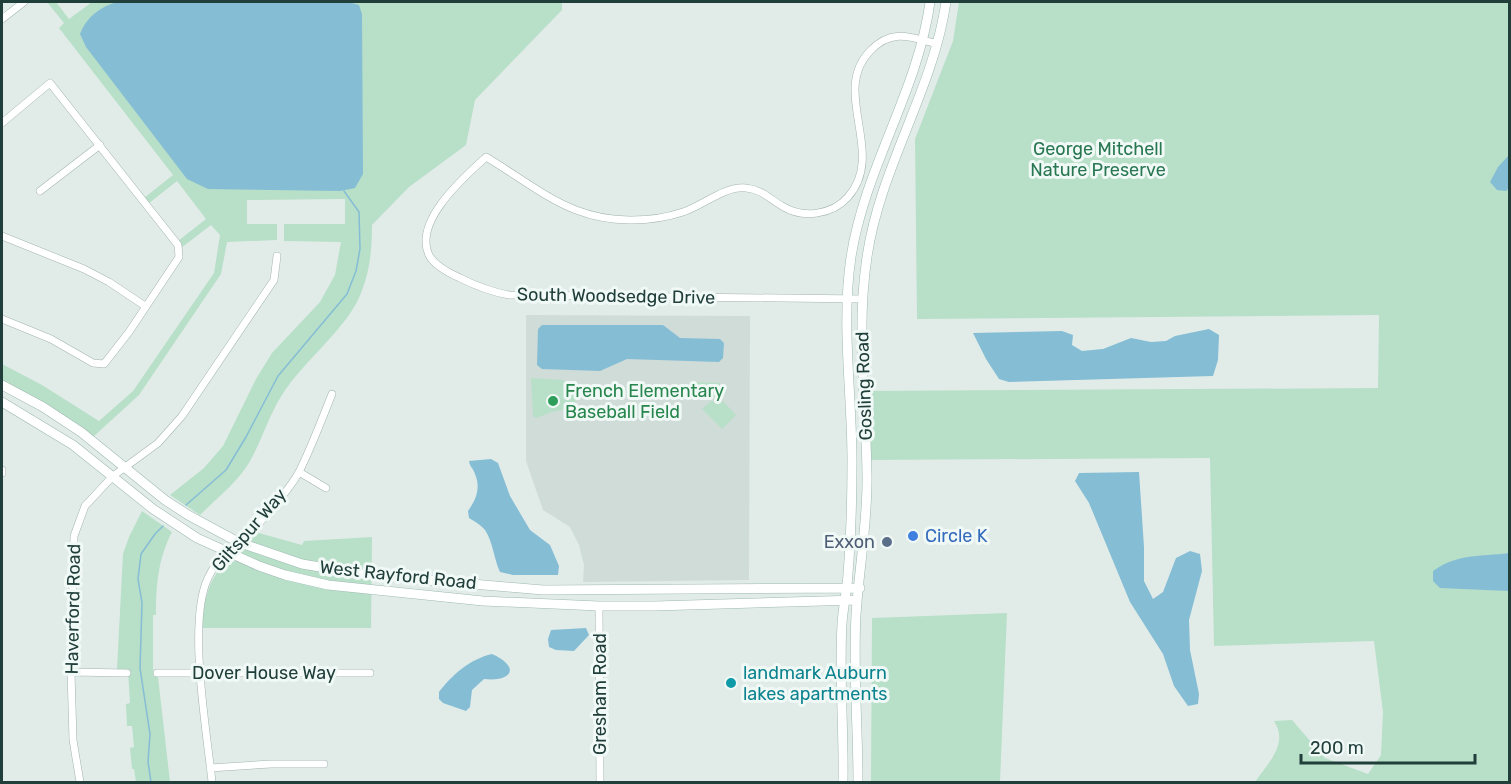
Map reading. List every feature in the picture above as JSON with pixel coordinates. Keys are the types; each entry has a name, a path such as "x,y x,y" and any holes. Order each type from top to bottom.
{"main road":[{"name":"Gosling Road","path":"843,783 841,689 843,602 851,536 852,482 847,328 852,256 862,210 877,164 911,81 923,40 930,2"},
{"name":"Gosling Road","path":"858,783 855,680 857,600 860,588 867,475 862,331 867,257 880,198 915,112 937,44 946,2"},
{"name":"West Rayford Road","path":"2,385 43,407 81,432 188,515 238,542 302,564 405,579 543,590 860,588"},
{"name":"West Rayford Road","path":"2,402 73,445 174,524 226,552 296,578 328,585 404,594 483,601 599,606 857,600"},
{"path":"404,594 405,579"}],"street":[{"path":"2,19 24,2"},
{"name":"South Woodsedge Drive","path":"863,299 509,295 472,284 453,275 433,261 429,255 426,240 429,224 444,200 486,157 576,210 598,216 636,219 669,216 696,207 730,190 745,188 763,193 787,210 820,213 835,208 853,190 863,162 864,147 855,88 857,74 862,63 874,48 892,36 923,40"},
{"path":"923,40 937,44"},
{"path":"2,123 50,83 179,247 179,257 104,364 93,363 51,339 2,319"},
{"path":"40,191 100,145"},
{"path":"2,236 84,269 109,282 145,306"},
{"name":"Haverford Road","path":"80,783 73,740 71,672 74,536 85,506 113,476 158,443 182,416 274,280 277,255"},
{"name":"Giltspur Way","path":"212,783 201,673 199,618 201,598 208,577 226,552 265,517 299,472 332,394"},
{"path":"299,472 326,488"},
{"name":"Gresham Road","path":"599,606 600,783"},
{"path":"71,672 127,673"},
{"name":"Dover House Way","path":"157,673 370,673"},
{"path":"210,768 260,764 324,764"}],"shaded area":[{"path":"526,315 750,316 749,580 583,582 584,565 579,545 570,527 543,510 526,461"}],"green space":[{"path":"47,2 56,2 69,19 92,2 562,2 562,10 475,100 466,145 409,187 372,225 368,268 355,306 282,395 245,469 200,515 170,495 204,468 223,446 256,379 272,353 320,302 335,275 341,242 284,241 284,224 345,224 345,199 247,200 247,224 277,224 277,240 227,242 221,274 139,395 93,437 2,381 2,364 42,385 99,421 133,391 214,273 220,235 211,225 181,248 178,241 206,219 177,181 148,204 144,198 173,175 59,28 64,23"},
{"name":"George Mitchell Nature Preserve","path":"959,2 1509,2 1509,782 1255,782 1271,760 1278,745 1278,729 1274,721 1292,720 1325,758 1368,774 1381,755 1383,712 1374,641 1214,646 1210,458 868,460 865,391 1378,388 1379,315 917,319 915,139 953,41"},
{"name":"French Elementary Baseball Field","path":"531,378 563,380 574,385 576,407 536,418 533,416"},
{"path":"691,382 720,383 720,398 690,397"},
{"path":"711,401 723,401 736,415 722,429 702,409"},
{"path":"142,511 172,532 161,562 157,583 156,615 153,615 153,676 158,677 170,782 136,782 130,748 134,747 132,726 127,726 126,704 130,703 128,670 117,669 123,554"},
{"path":"255,532 302,545 304,541 372,537 371,628 203,628 206,597 211,584 224,563"},
{"path":"1007,613 1000,782 871,782 872,618"}],"water":[{"path":"118,2 348,2 359,5 362,14 363,174 355,188 340,191 208,189 187,179 86,47 80,34 86,22 95,13"},
{"path":"1509,155 1509,188 1506,191 1497,190 1490,182 1498,167"},
{"path":"542,325 663,325 680,338 720,339 724,343 723,358 719,362 627,359 600,371 542,369 537,365 538,329"},
{"path":"1209,329 1219,335 1218,360 1213,376 1009,382 999,379 973,333 1062,331 1073,335 1072,345 1082,351 1103,349 1131,338 1151,342 1166,341 1175,336"},
{"path":"491,459 498,463 510,496 530,530 550,545 559,566 558,575 513,575 500,572 488,535 482,526 469,518 468,511 478,489 477,479 469,461"},
{"path":"1139,472 1144,581 1153,599 1163,592 1176,558 1190,551 1200,554 1202,571 1189,620 1190,650 1199,694 1198,704 1188,706 1174,686 1163,654 1130,602 1089,503 1075,481 1079,473"},
{"path":"1509,553 1509,591 1440,588 1433,581 1433,571 1451,561"},
{"path":"586,628 589,635 574,651 556,650 549,647 548,639 551,630"},
{"path":"492,654 507,664 510,668 509,672 501,678 484,679 472,690 470,707 466,711 443,703 439,699 439,692 456,674 476,660"}],"waterway":[{"path":"186,505 226,470 278,376 347,294 356,271 360,249 359,212 344,191"},
{"path":"151,782 148,762 150,734 140,668 142,603 138,579 141,554 163,526"}],"place":[{"name":"French Elementary Baseball Field","path":"553,401"},
{"name":"Circle K","path":"913,536"},
{"name":"Exxon","path":"887,542"},
{"name":"landmark Auburn lakes apartments","path":"731,683"}]}
